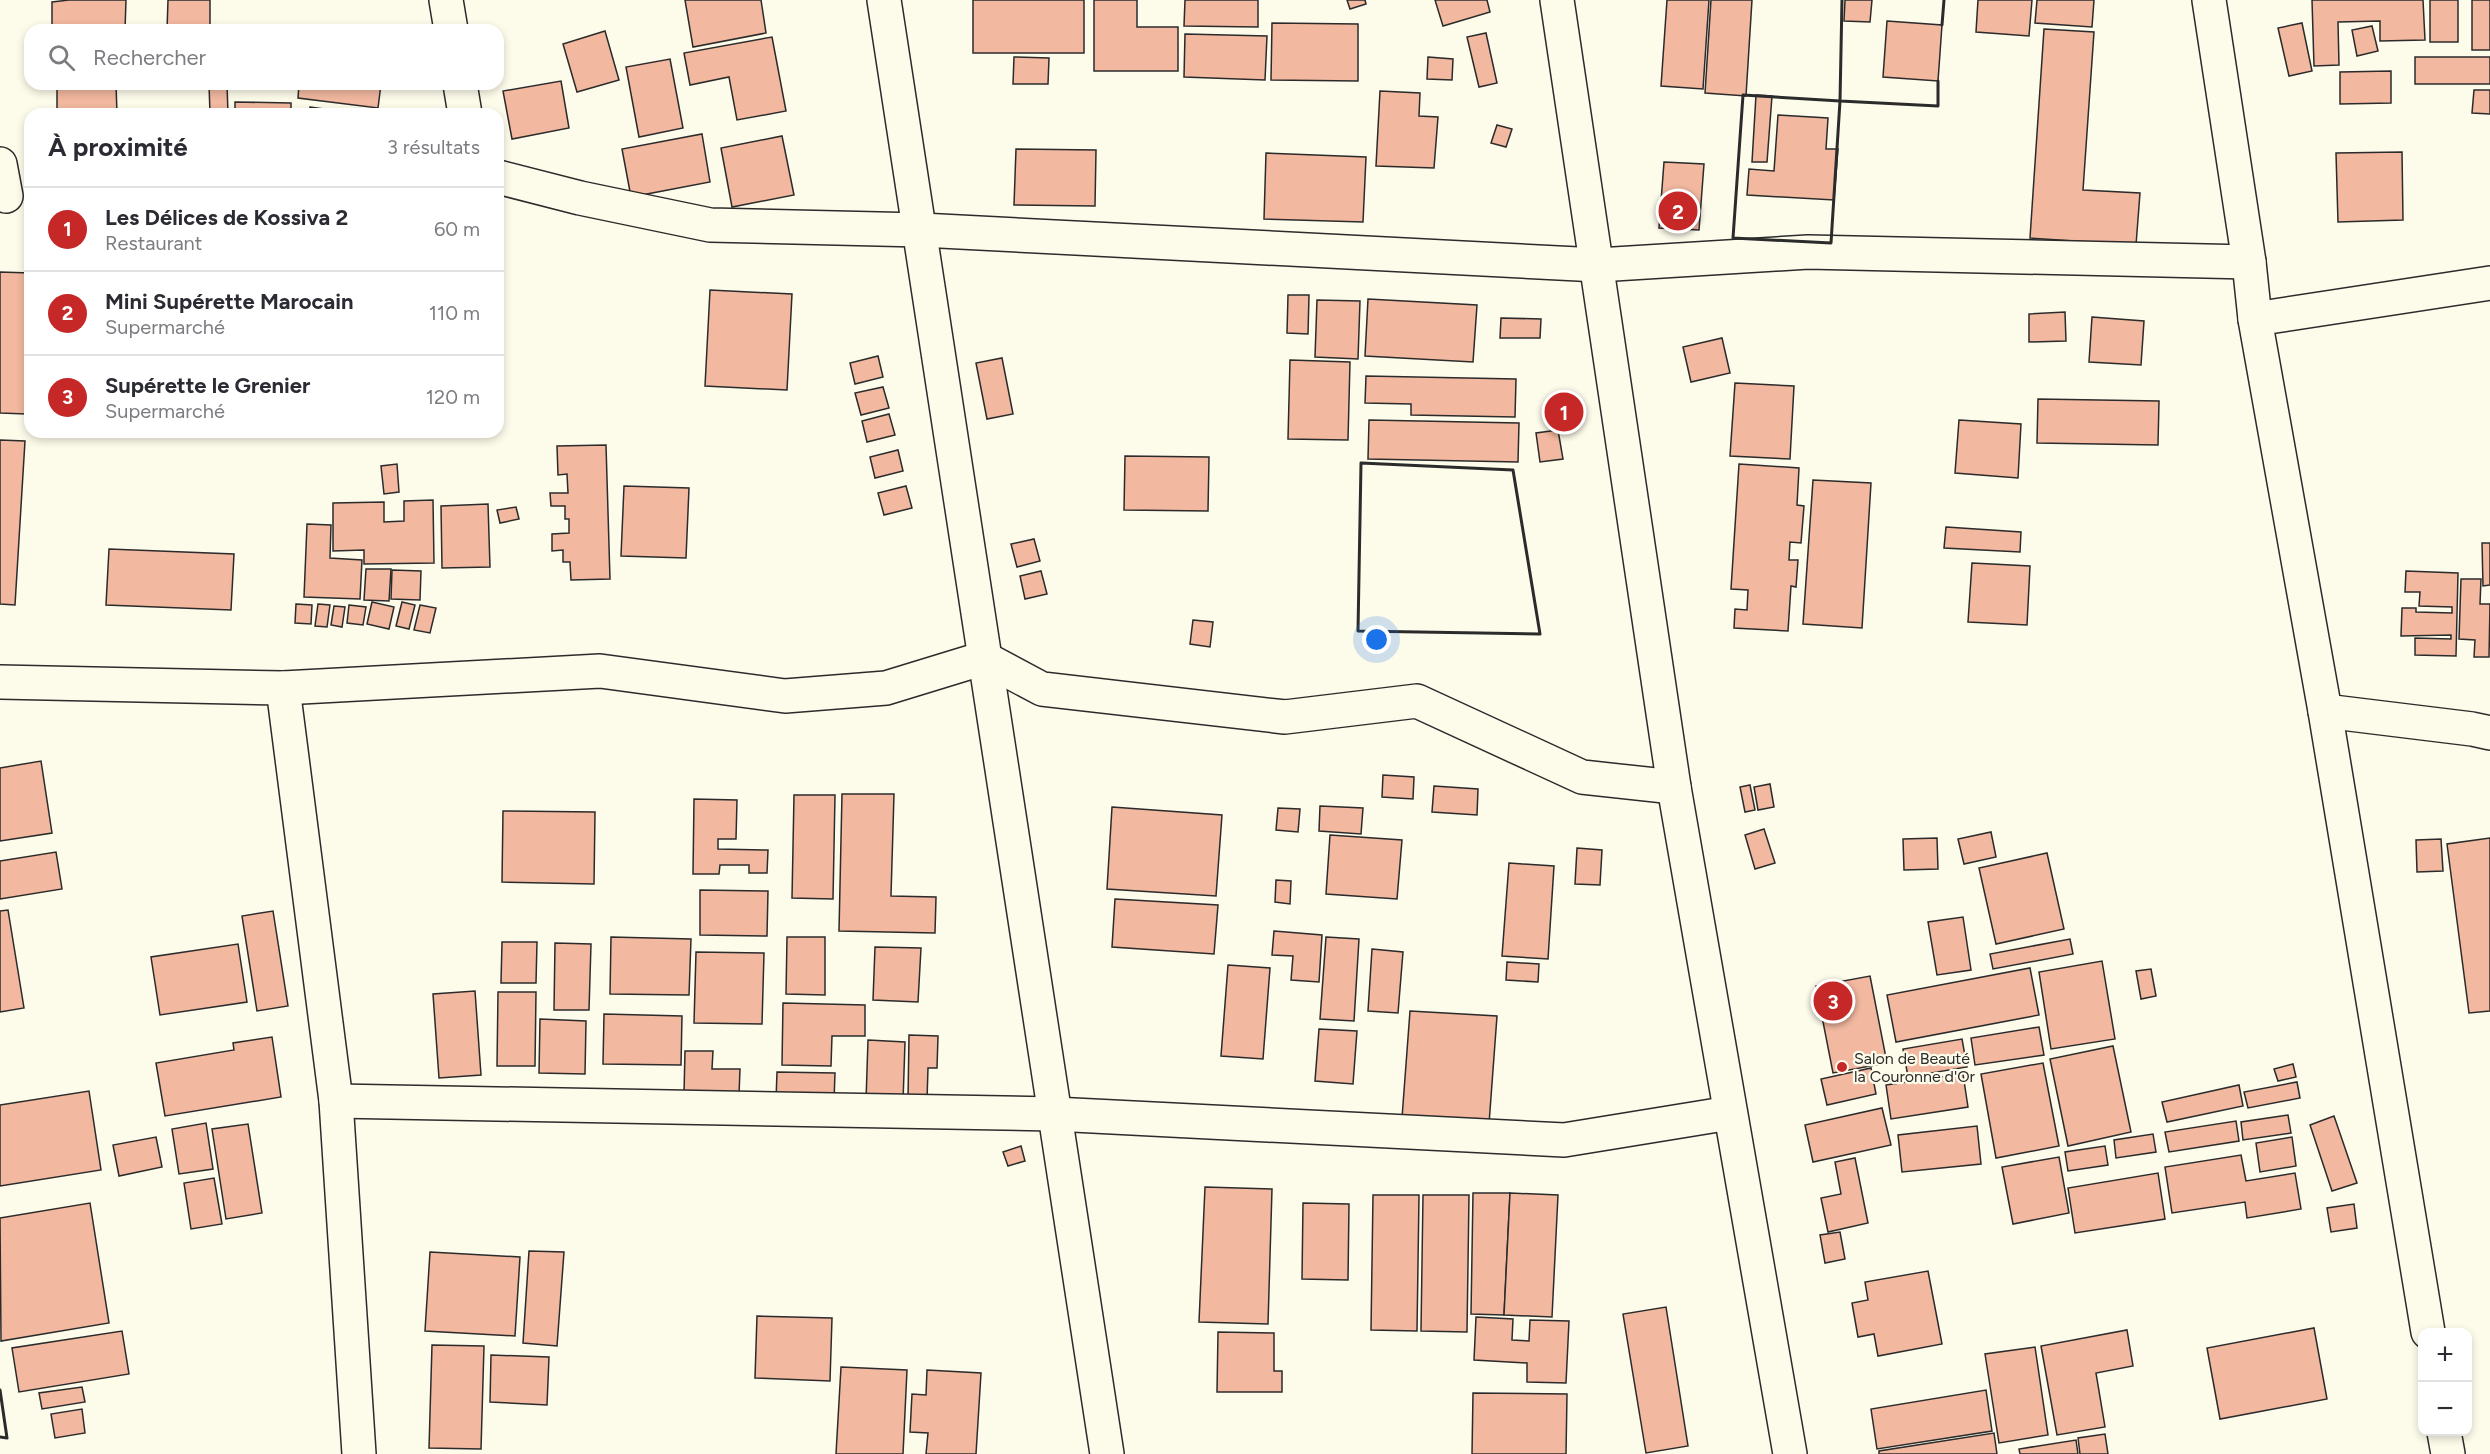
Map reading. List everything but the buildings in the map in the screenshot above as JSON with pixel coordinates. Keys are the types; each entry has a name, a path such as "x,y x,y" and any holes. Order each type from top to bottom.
{"street":[{"path":"446,0 450,24"},
{"path":"884,0 1107,1454"},
{"path":"1557,0 1674,787 1790,1454"},
{"path":"2209,0 2249,262 2255,319 2325,711 2427,1328"},
{"path":"461,90 464,108"},
{"path":"0,164 12,197"},
{"path":"504,179 580,198 710,225 921,230 1598,265 1808,252 2249,262"},
{"path":"2255,319 2490,283"},
{"path":"0,682 283,688 600,670 785,696 886,688 984,658 1042,689 1285,717 1418,701 1582,777 1674,787"},
{"path":"283,688 336,1101 360,1454"},
{"path":"2325,711 2490,733"},
{"path":"336,1101 1054,1114 1564,1140 1730,1113"},
{"path":"2445,1436 2448,1454"}],"wall":[{"path":"1842,0 1840,101 1938,106 1938,81"},
{"path":"1942,25 1944,0"},
{"path":"1743,95 1840,101 1831,243 1733,238 1743,95"},
{"path":"1361,463 1513,470 1540,634 1358,631 1361,463"},
{"path":"0,1390 7,1438 0,1437"}],"place":[{"name":"Mini Supérette Marocain","path":"1678,211"},
{"name":"Les Délices de Kossiva 2","path":"1564,412"},
{"name":"Supérette le Grenier","path":"1833,1001"},
{"name":"Salon de Beauté la Couronne d'Or","path":"1842,1067"}]}
